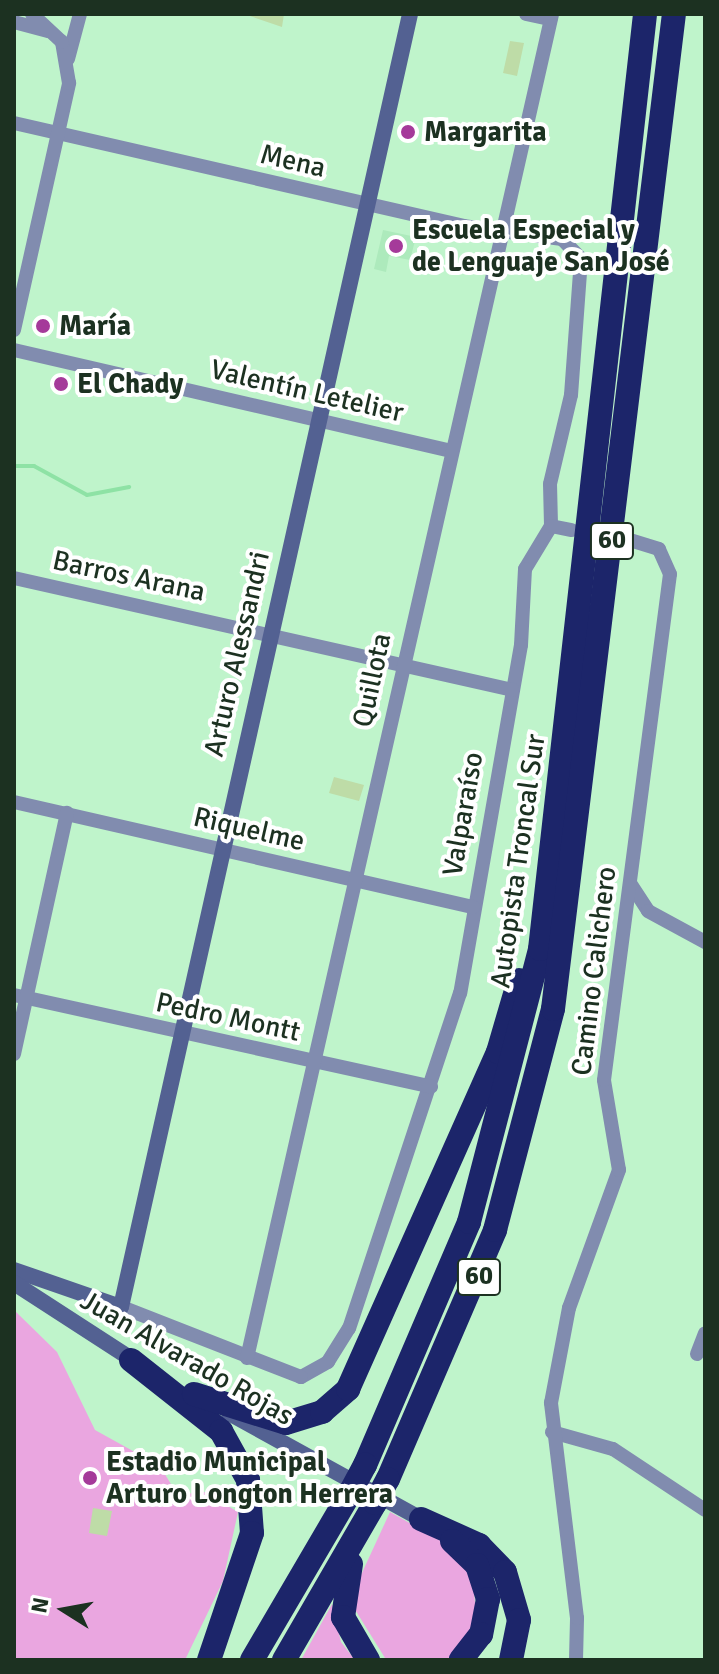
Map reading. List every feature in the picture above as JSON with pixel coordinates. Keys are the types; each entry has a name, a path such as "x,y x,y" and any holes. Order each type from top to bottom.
{"highway":[{"name":"Autopista Troncal Sur","path":"252,1660 365,1465 432,1321 502,1116 540,949 562,779 645,14"},
{"name":"Autopista Troncal Sur","path":"284,1660 388,1479 477,1281 516,1164 553,1009 674,14"},
{"path":"194,1394 286,1423 322,1412 354,1379 498,1052 562,779"},
{"path":"131,1360 221,1431 248,1480 252,1533 209,1660"},
{"path":"421,1519 470,1555 486,1587 485,1623 461,1660"},
{"path":"421,1519 479,1545 505,1572 519,1620 511,1660"},
{"path":"362,1526 342,1606 350,1638 368,1660"}],"main road":[{"name":"Arturo Alessandri","path":"121,1307 268,634 410,14"},
{"name":"Juan Alvarado Rojas","path":"14,1270 121,1307"},
{"name":"Juan Alvarado Rojas","path":"14,1283 131,1360 421,1519"}],"street":[{"path":"32,14 56,33 68,59"},
{"path":"14,330 57,132 68,59 80,14"},
{"path":"526,14 551,17"},
{"name":"Quillota","path":"247,1358 317,1063 448,450 503,235 551,17"},
{"path":"14,22 56,33"},
{"name":"Mena","path":"14,123 503,235 562,239 581,259 571,395 550,484 551,526"},
{"name":"Valentín Letelier","path":"14,350 448,450"},
{"path":"551,526 572,530"},
{"name":"Valparaíso","path":"301,1377 328,1362 349,1328 460,993 513,690 525,569 551,526"},
{"name":"Camino Calichero","path":"576,1660 577,1618 552,1432 569,1308 619,1170 604,1080 670,574 659,549 632,541"},
{"name":"Barros Arana","path":"14,578 513,690"},
{"name":"Riquelme","path":"14,802 473,907"},
{"path":"14,1054 20,996 67,813"},
{"path":"630,883 648,911 705,942"},
{"name":"Pedro Montt","path":"20,996 431,1087"},
{"name":"Juan Alvarado Rojas","path":"121,1307 301,1377"},
{"path":"697,1354 705,1333"},
{"path":"552,1432 613,1449 705,1510"}],"shaded area":[{"name":"Escuela Especial y de Lenguaje San José","path":"383,230 416,237 410,260 389,256 386,272 374,269"},
{"name":"Estadio Municipal Arturo Longton Herrera","path":"14,1310 57,1352 95,1430 160,1466 180,1499 199,1489 238,1512 223,1581 185,1660 14,1660"},
{"path":"390,1512 449,1545 473,1580 477,1625 448,1660 385,1658 354,1608 361,1575"},
{"path":"332,1604 341,1642 355,1660 301,1660"}],"building":[{"path":"244,14 284,14 282,27"},
{"path":"510,41 524,43 517,76 503,73"},
{"path":"334,777 364,785 359,801 329,793"},
{"path":"93,1508 112,1511 107,1536 89,1533"}],"waterway":[{"path":"14,466 34,466 87,495 129,487"}],"place":[{"name":"Margarita","path":"408,132"},
{"name":"Escuela Especial y de Lenguaje San José","path":"396,246"},
{"name":"María","path":"43,326"},
{"name":"El Chady","path":"61,384"},
{"name":"Estadio Municipal Arturo Longton Herrera","path":"90,1478"}]}
